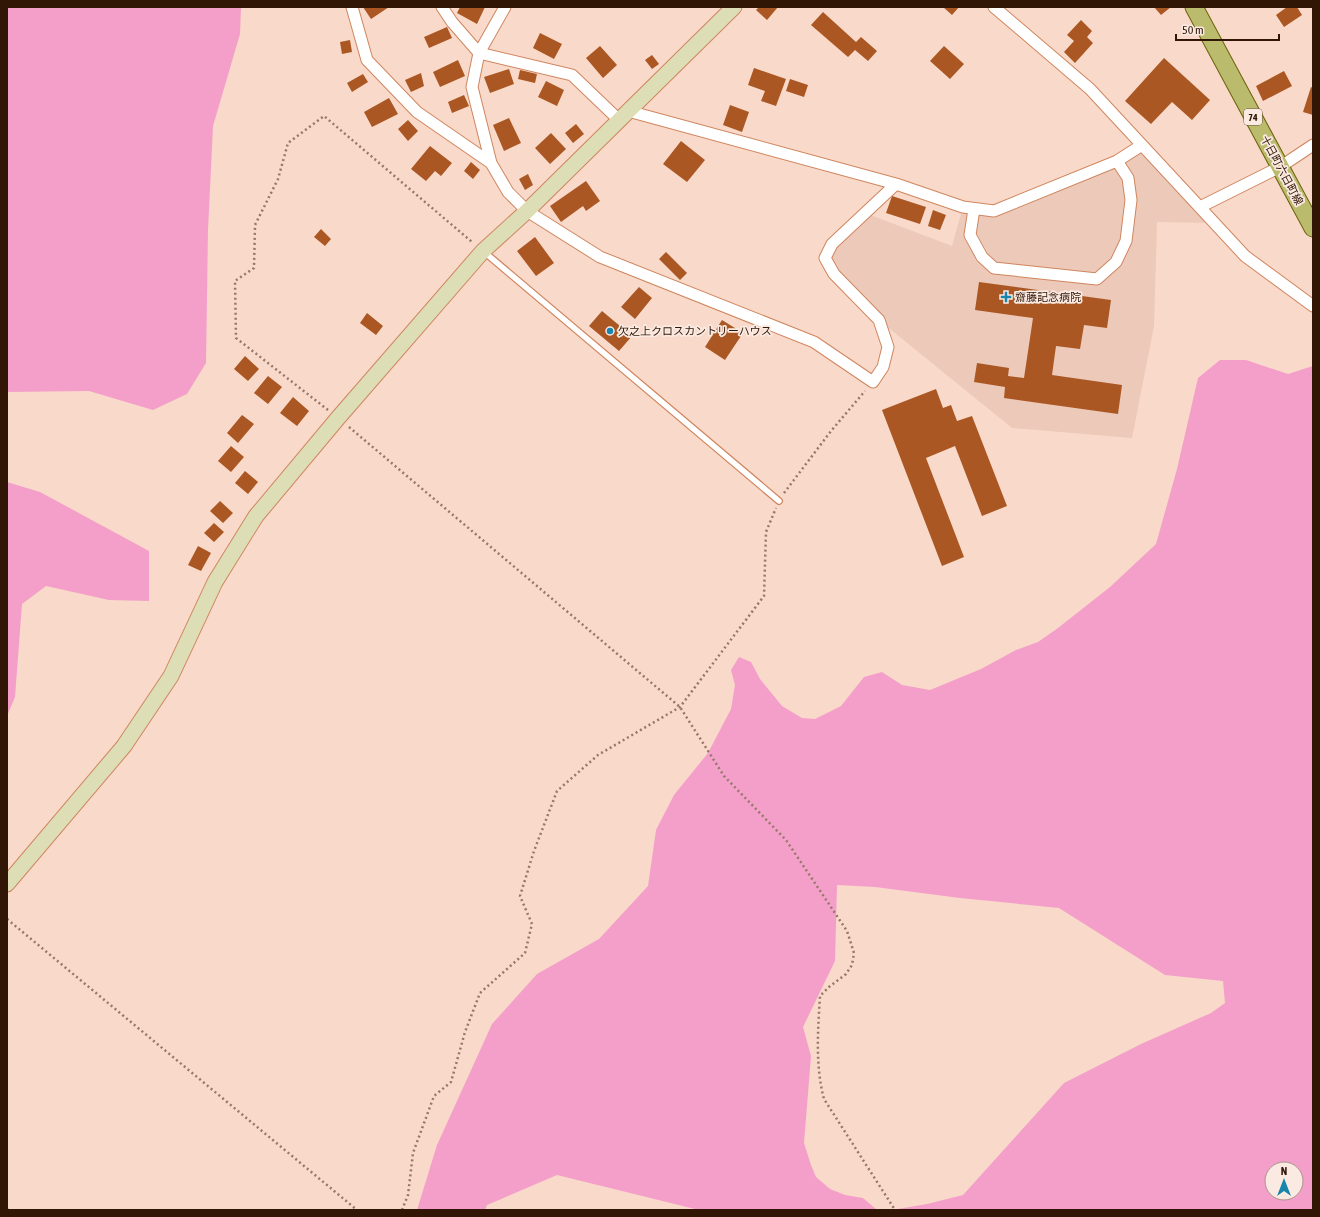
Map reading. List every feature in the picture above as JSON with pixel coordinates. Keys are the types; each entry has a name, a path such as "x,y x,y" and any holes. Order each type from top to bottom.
{"main road":[{"name":"十日町六日町線","path":"1194,7 1313,228"}],"street":[{"path":"352,7 367,60 417,112 491,163"},
{"path":"442,7 452,22 479,52 572,75 624,115 896,184 963,207 994,211 1117,161 1142,145"},
{"path":"505,7 479,52 472,87 491,163 508,192 527,211 600,257 814,342 873,382 883,367 888,347 879,320 834,274 825,258 832,244 896,184"},
{"path":"7,884 124,746 171,676 215,582 256,516 338,418 483,251 527,211 734,7"},
{"path":"994,7 1090,89 1245,256 1313,306"},
{"path":"1200,207 1280,167 1313,145"},
{"path":"974,209 970,235 982,257 994,268 1097,279 1116,262 1126,240 1130,200 1128,178 1117,161"}],"lane":[{"path":"483,251 779,501"}],"path":[{"path":"483,251 324,116 288,143 278,179 256,226 254,268 235,281 236,338 338,418 680,707 724,776 786,840 847,931 854,953 852,965 846,974 820,996 818,1063 820,1085 824,1098 895,1210"},
{"path":"402,1210 408,1195 413,1153 434,1096 451,1082 465,1032 480,993 525,953 532,924 520,896 534,851 557,791 598,755 680,707 764,596 766,532 779,501 831,431 873,382"},
{"path":"7,919 357,1210"}],"shaded area":[{"path":"7,7 241,7 240,34 213,126 208,230 206,363 187,394 153,410 89,391 7,392"},
{"name":"齋藤記念病院","path":"1142,145 1215,223 1157,222 1154,326 1132,438 1012,428 879,320 825,258 865,213 952,246 963,207 995,211"},
{"path":"1220,360 1246,360 1288,374 1313,366 1313,1210 892,1210 927,1204 963,1195 1064,1083 1141,1044 1211,1013 1225,1003 1223,981 1165,975 1059,908 960,898 875,887 837,885 835,961 803,1027 811,1056 804,1143 816,1177 830,1189 845,1195 863,1198 877,1210 699,1210 557,1175 487,1205 485,1210 417,1210 437,1145 492,1024 537,974 599,939 648,886 656,830 674,795 708,753 731,709 735,685 731,670 739,657 751,662 760,679 782,706 802,718 815,719 841,706 864,677 882,672 902,685 930,690 981,669 1016,650 1038,642 1058,628 1110,587 1156,544 1177,469 1198,378"},
{"path":"7,482 40,492 149,551 149,601 109,600 46,586 22,604 15,697 7,716"}],"building":[{"path":"363,7 389,7 371,19"},
{"path":"460,7 485,7 477,24 457,13"},
{"path":"759,7 778,7 767,20 756,10"},
{"path":"943,7 959,7 952,15"},
{"path":"1154,7 1171,7 1161,15"},
{"path":"1287,7 1297,7 1302,15 1284,27 1276,15"},
{"path":"823,12 856,42 861,37 877,51 868,61 855,50 848,57 811,25"},
{"path":"1081,20 1092,31 1087,37 1093,43 1075,63 1064,52 1074,41 1067,35"},
{"path":"447,27 452,38 429,48 424,37"},
{"path":"540,33 562,44 554,59 533,48"},
{"path":"350,40 352,52 342,54 340,42"},
{"path":"600,46 617,65 603,78 586,58"},
{"path":"944,46 964,64 950,79 930,61"},
{"path":"652,55 659,64 652,69 645,60"},
{"path":"1164,58 1210,100 1192,120 1172,102 1151,124 1125,101"},
{"path":"458,60 465,76 440,87 433,72"},
{"path":"754,68 786,79 776,106 761,101 765,91 748,85"},
{"path":"509,69 514,84 490,93 484,77"},
{"path":"520,70 537,74 535,83 518,79"},
{"path":"1284,71 1292,86 1263,101 1256,86"},
{"path":"421,73 424,86 411,92 405,80"},
{"path":"363,74 368,82 352,92 347,83"},
{"path":"790,79 808,85 804,97 786,91"},
{"path":"546,81 564,90 557,106 538,97"},
{"path":"1311,87 1313,88 1313,115 1303,112"},
{"path":"464,95 469,106 452,113 448,102"},
{"path":"389,98 398,114 372,127 364,112"},
{"path":"730,105 749,112 742,132 723,125"},
{"path":"509,118 521,143 504,151 493,125"},
{"path":"408,120 418,131 408,141 398,129"},
{"path":"576,124 584,134 573,143 565,133"},
{"path":"551,133 566,149 550,164 535,148"},
{"path":"681,141 705,160 687,182 663,164"},
{"path":"430,146 452,163 441,176 435,171 426,181 411,169"},
{"path":"471,162 480,170 473,179 464,171"},
{"path":"528,174 533,185 525,190 519,179"},
{"path":"586,181 600,201 586,211 583,206 561,222 550,206"},
{"path":"892,196 926,207 920,224 886,213"},
{"path":"933,210 946,215 940,230 928,226"},
{"path":"321,229 331,239 325,246 314,237"},
{"path":"535,237 554,263 536,276 517,251"},
{"path":"666,252 687,273 680,280 659,259"},
{"path":"979,282 1111,300 1107,328 1084,325 1080,349 1056,346 1052,375 1122,385 1118,414 1004,398 1005,387 974,382 977,363 1009,368 1008,376 1024,378 1033,318 975,310"},
{"path":"639,287 652,298 635,319 621,307"},
{"name":"欠之上クロスカントリーハウス","path":"602,311 632,336 619,351 589,326"},
{"path":"367,313 383,326 376,335 360,323"},
{"path":"722,320 743,333 725,360 705,347"},
{"path":"245,356 259,369 248,381 234,369"},
{"path":"268,376 282,387 268,404 254,393"},
{"path":"936,389 943,408 951,405 957,421 972,416 1007,506 982,516 955,446 926,458 964,557 942,566 882,410"},
{"path":"293,397 309,411 297,426 280,413"},
{"path":"242,415 254,424 238,443 227,433"},
{"path":"231,446 244,457 231,472 218,461"},
{"path":"245,471 258,482 248,494 235,483"},
{"path":"220,501 233,513 223,523 210,511"},
{"path":"214,523 224,532 214,542 204,533"},
{"path":"198,546 211,553 201,571 188,565"}],"place":[{"name":"齋藤記念病院","path":"1006,297"},
{"name":"欠之上クロスカントリーハウス","path":"610,331"}]}
